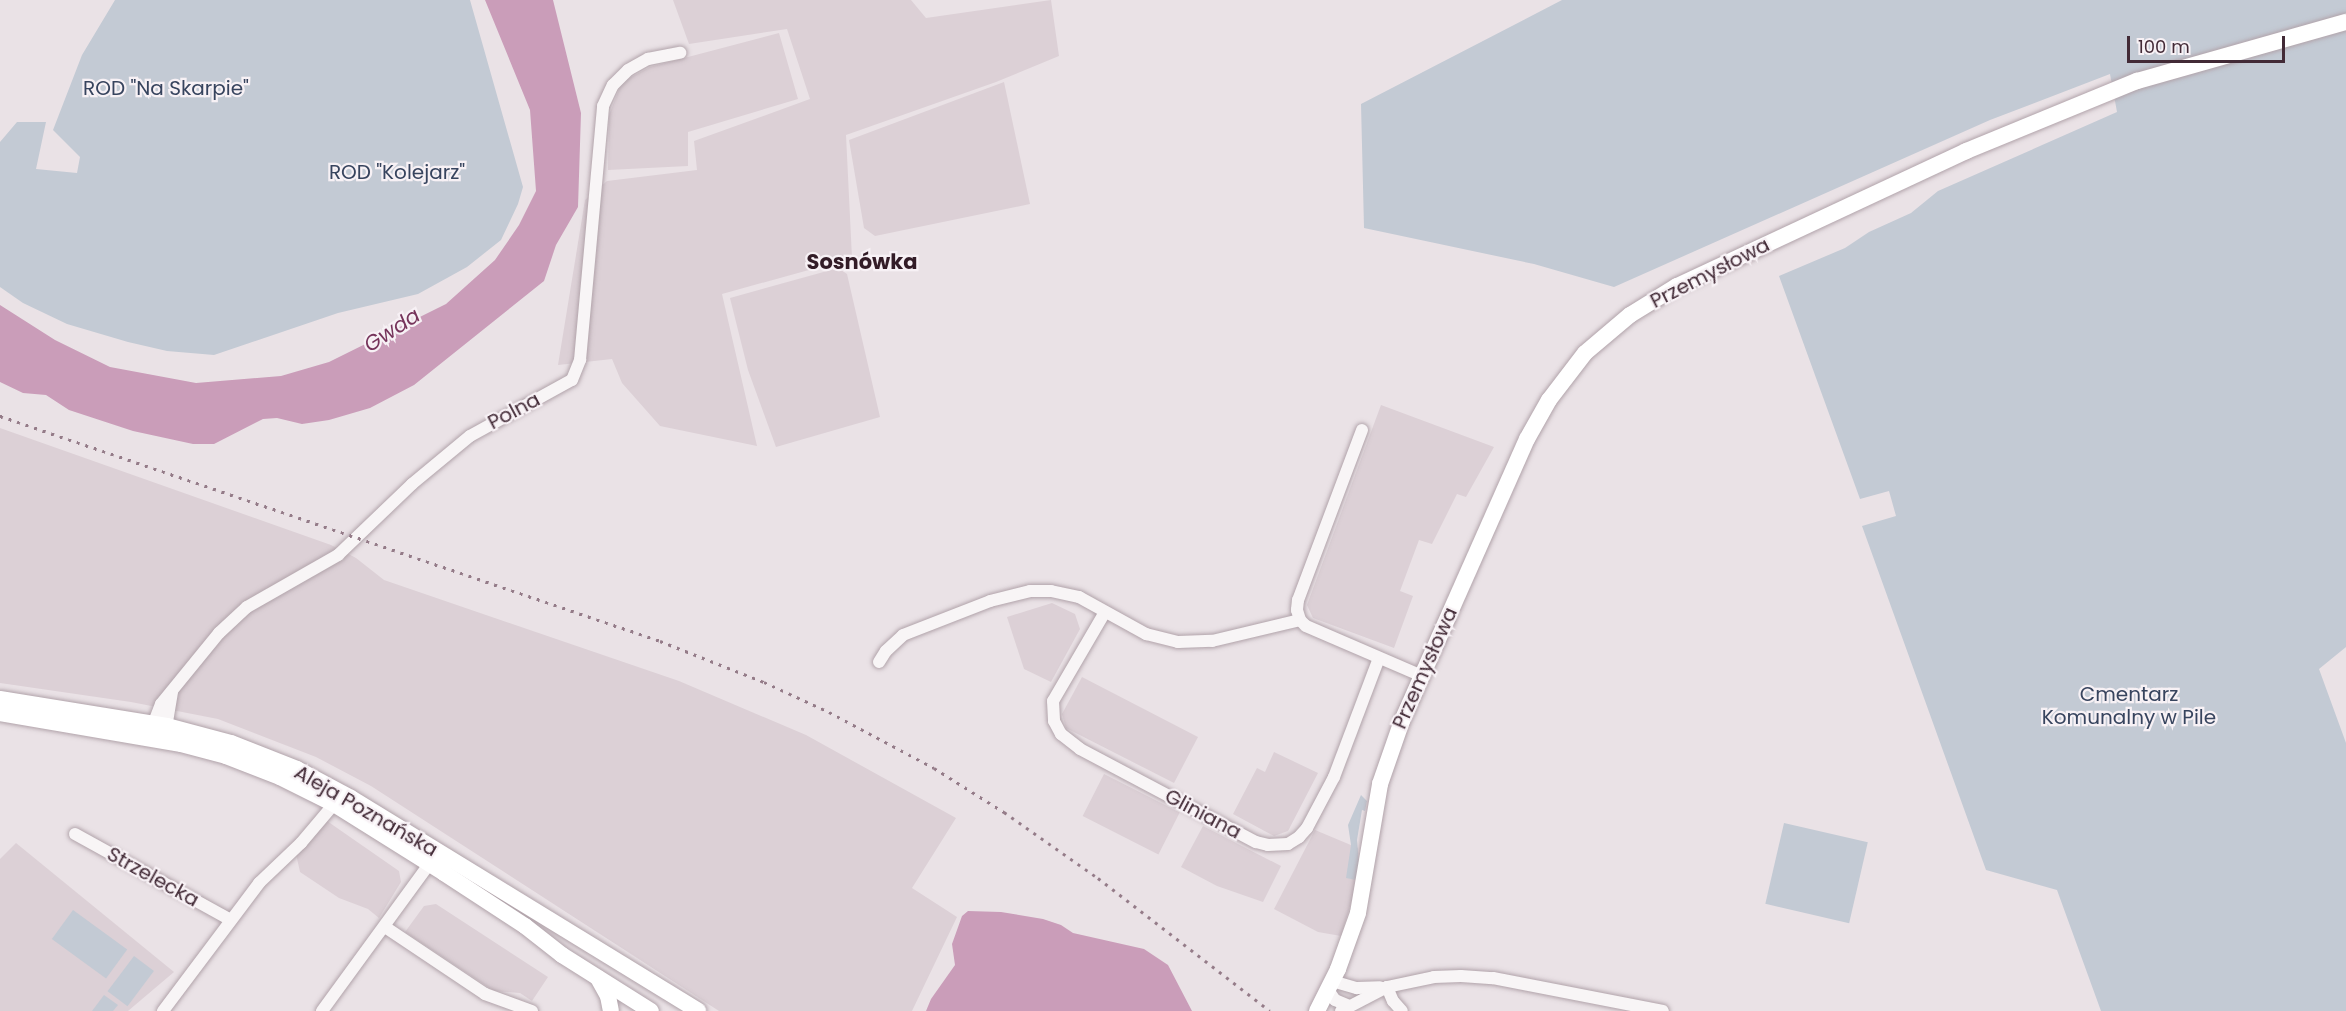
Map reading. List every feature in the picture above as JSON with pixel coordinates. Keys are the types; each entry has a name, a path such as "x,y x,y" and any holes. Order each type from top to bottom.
{"street":[{"name":"Przemysłowa","path":"1317,1011 1347,947 1362,896 1386,763 1508,480 1541,412 1586,353 1630,315 1677,286 1918,172 2089,99 2157,74 2346,22"},
{"name":"Polna","path":"158,732 174,688 219,633 247,607 338,555 421,476 470,436 572,380 580,360 603,106 613,85 628,70 648,59 680,53"},
{"path":"1362,430 1298,600 1299,620 1306,626 1422,676"},
{"path":"879,662 886,651 903,635 1012,594 1051,591 1079,597 1146,634 1178,642 1212,641 1299,620"},
{"name":"Gliniana","path":"1105,612 1053,701 1054,721 1061,734 1080,749 1247,837 1268,845 1288,844 1307,828 1334,777 1379,658"},
{"name":"Aleja Poznańska","path":"0,699 250,750 316,778 698,1011"},
{"name":"Aleja Poznańska","path":"0,713 158,732 255,766 334,804 518,921 562,955 597,977 627,1007 651,1011"},
{"path":"164,1011 259,883 301,843 334,804"},
{"name":"Strzelecka","path":"75,834 231,920"},
{"path":"322,1011 429,864"},
{"path":"385,927 485,994 532,1011"},
{"path":"597,977 608,996 611,1011"},
{"path":"1388,987 1345,1008 1335,1000 1330,986 1388,987 1434,977 1483,977 1656,1010"},
{"path":"627,1007 645,978"},
{"path":"1388,987 1393,1001 1402,1011"}],"shaded area":[{"path":"485,0 553,0 581,113 578,207 556,245 544,281 414,385 370,408 329,420 302,424 277,418 263,419 214,444 193,444 133,431 69,410 46,395 23,393 0,382 0,305 55,340 110,367 196,383 281,376 329,362 446,304 495,260 519,225 536,191 530,110"},
{"path":"673,0 911,0 926,18 1051,0 1059,56 996,82 846,135 852,258 722,294 757,446 660,426 622,383 612,359 558,365 585,200 607,181 697,170 694,141 810,99 787,29 689,44"},
{"path":"779,33 798,99 688,132 688,166 608,170 609,115 622,82 650,67"},
{"path":"1004,82 1030,204 875,236 864,228 849,140"},
{"path":"838,268 847,274 880,417 776,447 748,370 730,298"},
{"path":"1381,405 1494,447 1466,497 1457,494 1432,544 1419,540 1400,591 1413,596 1394,648 1313,618 1307,605"},
{"path":"0,428 331,545 356,558 384,580 679,681 806,735 956,818 912,888 957,917 912,1011 719,1011 371,786 316,757 218,719 131,702 0,683"},
{"path":"1052,603 1075,614 1080,629 1051,682 1024,669 1007,617"},
{"path":"1082,677 1198,737 1174,783 1066,728 1062,714"},
{"path":"1274,752 1318,773 1288,831 1274,836 1233,814 1257,768 1265,772"},
{"path":"1104,774 1180,813 1158,854 1083,816"},
{"path":"327,821 399,871 401,882 379,918 368,909 339,898 300,872 296,854"},
{"path":"1203,826 1281,866 1263,902 1217,886 1181,867"},
{"path":"1315,830 1358,848 1359,863 1354,893 1341,936 1318,932 1274,909"},
{"path":"16,843 174,972 128,1011 0,1011 0,859"},
{"path":"436,904 548,977 532,1001 520,993 494,991 405,932 424,906"},
{"path":"968,911 1001,912 1043,919 1061,925 1073,933 1144,949 1168,965 1192,1011 926,1011 931,999 955,965 952,944 962,916"}],"green space":[{"name":"ROD \"Kolejarz\"","path":"115,0 470,0 523,187 518,204 501,240 467,267 418,294 338,313 214,355 167,351 128,342 67,324 23,303 0,287 0,142 17,122 46,122 36,169 77,173 80,157 53,130 82,55"},
{"name":"Cmentarz Komunalny w Pile","path":"1562,0 2346,0 2346,647 2319,669 2346,743 2346,1011 2101,1011 2057,890 1986,870 1862,526 1896,516 1889,491 1860,499 1779,276 1845,248 1869,232 1911,213 1938,191 2117,112 2110,74 1990,120 1614,287 1534,264 1364,228 1361,104"},
{"path":"1361,795 1367,801 1365,811 1362,810 1357,840 1359,863 1356,880 1346,878 1351,845 1348,825"},
{"path":"1784,823 1868,842 1849,923 1765,904"},
{"path":"73,910 127,949 106,979 52,939"},
{"path":"134,956 154,971 127,1006 108,991"},
{"path":"104,995 118,1005 113,1011 92,1011"}],"railway":[{"path":"0,416 660,641 764,682 829,712 934,768 1004,812 1098,878 1270,1011"}],"district":[{"name":"Sosnówka","path":"862,262"}],"park label":[{"name":"ROD \"Na Skarpie\"","path":"166,88"}],"water label":[{"name":"Gwda","path":"392,330"}]}
